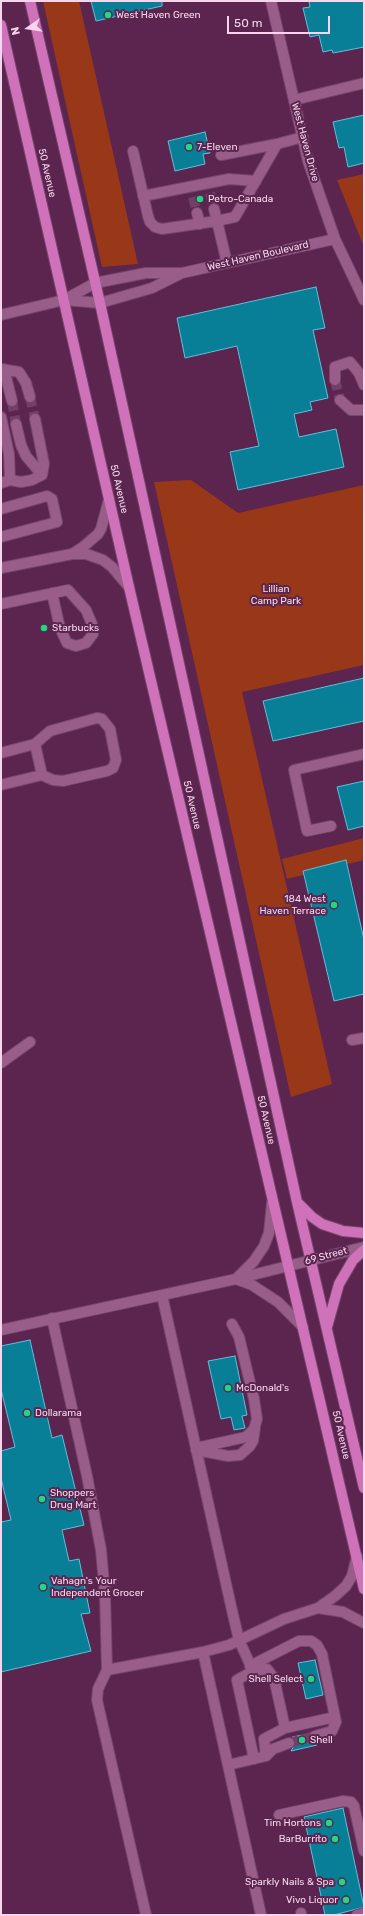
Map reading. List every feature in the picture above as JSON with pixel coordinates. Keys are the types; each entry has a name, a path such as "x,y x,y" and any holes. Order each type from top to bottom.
{"main road":[{"name":"50 Avenue","path":"30,1 100,303 298,1202 364,1488"},
{"name":"50 Avenue","path":"1,25 129,587 364,1589"},
{"path":"298,1202 312,1217 322,1224 343,1231 364,1233"},
{"path":"327,1329 339,1284 353,1260 364,1250"}],"street":[{"name":"West Haven Drive","path":"272,1 308,161 335,239 364,300"},
{"path":"294,100 364,83"},
{"path":"221,155 278,144 303,137"},
{"path":"133,151 150,222 155,227 162,228 200,224 235,217 278,144"},
{"path":"143,196 192,192 208,183 229,179 256,181"},
{"path":"208,183 210,193"},
{"path":"214,209 227,263"},
{"path":"197,213 200,224"},
{"name":"West Haven Boulevard","path":"64,300 95,283 146,273 182,273 335,239"},
{"name":"West Haven Boulevard","path":"64,300 100,303 152,288 182,273"},
{"path":"1,315 64,300"},
{"path":"335,380 335,367 350,362 362,372 364,385"},
{"path":"12,401 2,369 19,372 26,383 30,397"},
{"path":"340,400 351,410 364,410"},
{"path":"1,419 9,454 5,481 20,482 32,480 42,475"},
{"path":"35,419 44,464 42,475"},
{"path":"16,424 21,445 26,456 42,475"},
{"path":"1,509 48,496 52,499 57,522 1,537"},
{"path":"72,554 83,548 98,534 104,520 109,499"},
{"path":"1,568 72,554 94,556 103,560 112,567 129,587"},
{"path":"1,604 52,593 68,590 86,610 92,624 92,634 86,643 76,646 67,643 60,628 52,593"},
{"path":"1,753 35,744 50,731 97,718 102,719 110,728 116,760 113,768 63,781 53,780 42,775 1,786"},
{"path":"35,744 42,775"},
{"path":"331,826 307,831 294,770 364,754"},
{"path":"352,1040 364,1038"},
{"path":"1,1063 30,1042"},
{"path":"272,1195 272,1216 269,1233 264,1246 254,1260 236,1279 252,1285 278,1302 303,1327"},
{"name":"69 Street","path":"1,1330 236,1279 364,1247"},
{"path":"162,1295 239,1640 252,1668"},
{"path":"52,1318 86,1469 102,1550 107,1670 98,1689 97,1700 146,1915"},
{"path":"196,1449 228,1456 240,1455 246,1451 253,1441 256,1424 254,1399 239,1337 232,1324"},
{"path":"196,1449 246,1436 254,1429 256,1424"},
{"path":"107,1670 202,1652 239,1640 284,1619 318,1608 346,1586 352,1576 357,1556"},
{"path":"318,1608 343,1612 364,1623"},
{"path":"254,1759 237,1680 252,1668 299,1642 311,1641 317,1645 322,1654 335,1717 335,1726 332,1731 315,1736"},
{"path":"202,1652 261,1915"},
{"path":"252,1668 266,1669 274,1678 285,1728"},
{"path":"266,1756 264,1739 285,1728 335,1717"},
{"path":"228,1765 266,1756 273,1749 289,1743"},
{"path":"279,1815 343,1800 351,1802 354,1806 364,1851"},
{"path":"357,1915 364,1913"}],"green space":[{"path":"43,1 79,1 138,264 102,267"},
{"path":"364,174 364,247 337,180"},
{"name":"Lillian Camp Park","path":"191,480 238,513 364,485 364,665 242,692 332,1084 291,1097 154,482"},
{"path":"364,838 364,860 287,879 282,859"}],"building":[{"name":"West Haven Green","path":"91,1 162,1 162,6 96,21"},
{"path":"309,1 364,1 364,47 333,53 332,50 323,52 319,35 310,37 303,8 310,7"},
{"path":"364,115 364,163 348,167 344,147 339,148 333,122"},
{"name":"7-Eleven","path":"205,132 210,153 203,154 205,164 175,171 168,141"},
{"path":"316,287 325,328 313,330 328,398 310,402 312,410 294,414 299,437 336,429 344,467 238,490 230,452 259,446 237,346 185,358 177,318"},
{"path":"364,678 364,721 273,741 263,701"},
{"path":"364,781 364,826 348,830 337,787"},
{"name":"184 West Haven Terrace","path":"346,860 364,940 364,994 334,1001 303,871"},
{"path":"30,1340 52,1438 62,1435 84,1525 62,1530 69,1561 79,1559 90,1613 81,1614 91,1651 1,1672 1,1522 11,1520 1,1478 1,1451 15,1447 1,1389 1,1346"},
{"name":"McDonald's","path":"235,1356 247,1415 242,1416 245,1428 234,1430 231,1417 221,1419 208,1361"},
{"name":"Shell Select","path":"315,1660 323,1695 306,1699 298,1663"},
{"name":"Shell","path":"309,1734 310,1740 316,1742 317,1745 291,1751 295,1744 292,1737"},
{"path":"343,1808 364,1907 334,1915 325,1915 304,1817"}],"tunnel":[{"path":"210,193 214,209"},
{"path":"193,197 197,213"},
{"path":"335,380 340,400"},
{"path":"30,397 35,419"},
{"path":"12,401 16,424"},
{"path":"289,1743 315,1736"}],"place":[{"name":"West Haven Green","path":"108,15"},
{"name":"7-Eleven","path":"189,147"},
{"name":"Petro-Canada","path":"200,199"},
{"name":"Starbucks","path":"44,628"},
{"name":"184 West Haven Terrace","path":"334,905"},
{"name":"McDonald's","path":"228,1388"},
{"name":"Dollarama","path":"27,1413"},
{"name":"Shoppers Drug Mart","path":"42,1499"},
{"name":"Vahagn's Your Independent Grocer","path":"43,1587"},
{"name":"Shell Select","path":"311,1679"},
{"name":"Shell","path":"302,1740"},
{"name":"Tim Hortons","path":"329,1823"},
{"name":"BarBurrito","path":"335,1839"},
{"name":"Sparkly Nails & Spa","path":"342,1882"},
{"name":"Vivo Liquor","path":"346,1900"}]}
